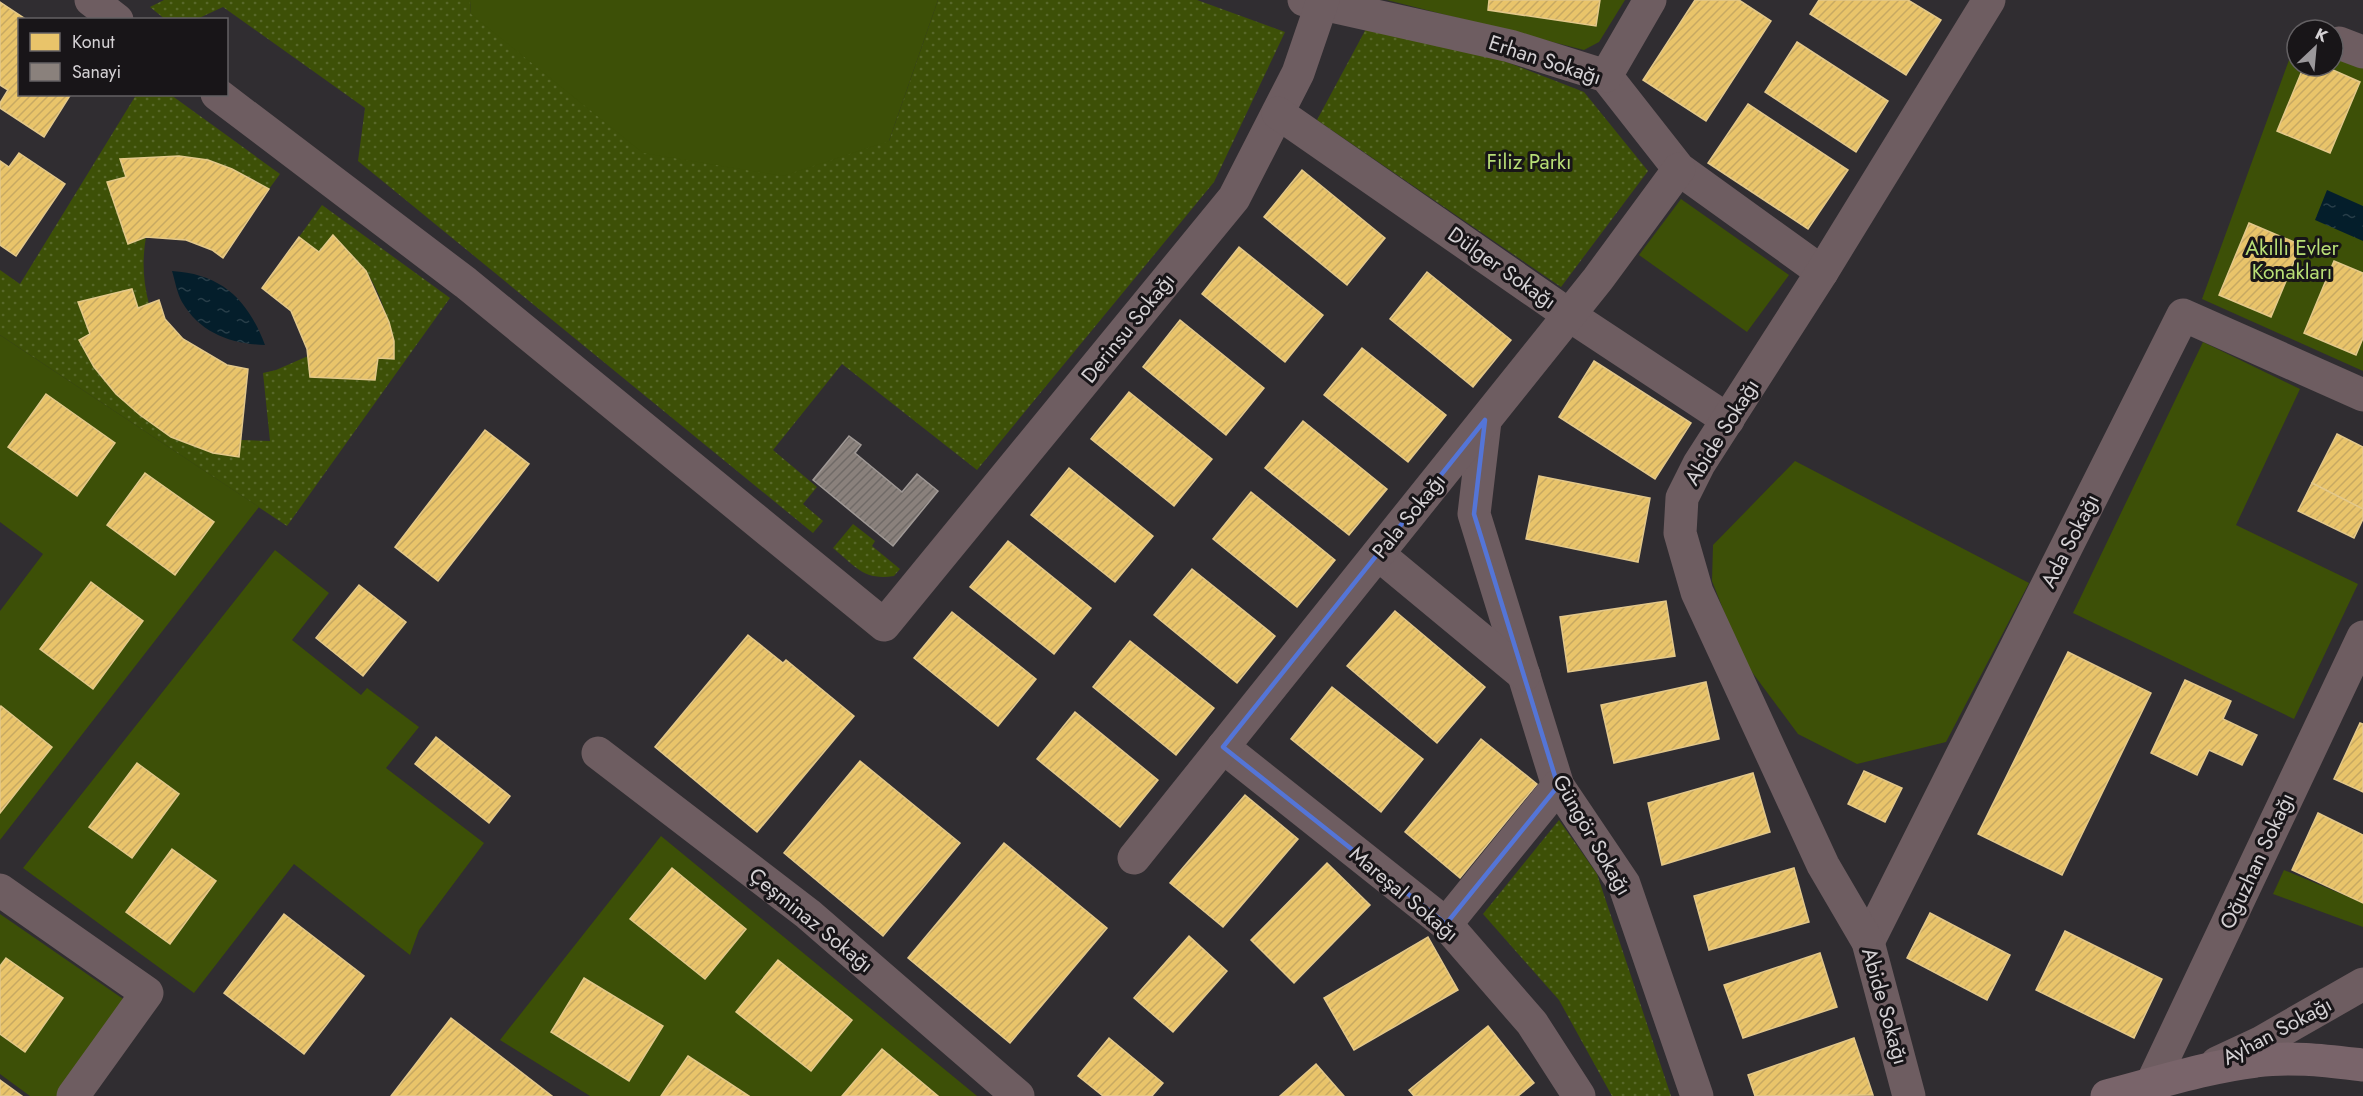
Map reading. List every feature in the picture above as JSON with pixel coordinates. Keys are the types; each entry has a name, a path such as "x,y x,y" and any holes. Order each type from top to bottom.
{"main road":[{"path":"2107,1096 2190,1073 2258,1060 2318,1060 2363,1065"}],"street":[{"path":"91,0 114,18"},
{"path":"1606,76 1650,0"},
{"name":"Abide Sokağı","path":"1909,1096 1868,942 1823,865 1697,592 1680,533 1682,498 1699,464 1822,272 1989,0"},
{"name":"Erhan Sokağı","path":"1316,2 1510,46 1606,76 1679,169 1822,272"},
{"name":"Derinsu Sokağı","path":"220,96 466,283 884,625 1234,198 1298,74 1316,2"},
{"name":"Dülger Sokağı","path":"1278,113 1569,315 1728,420"},
{"name":"Pala Sokağı","path":"1134,858 1569,315 1679,169"},
{"name":"Ada Sokağı","path":"1868,942 2183,315 2363,395"},
{"name":"Güngör Sokağı","path":"1485,420 1474,514 1558,786 1624,884 1697,1096"},
{"path":"1378,554 1524,675"},
{"name":"Oğuzhan Sokağı","path":"2151,1085 2363,637"},
{"name":"Mareşal Sokağı","path":"1223,747 1446,924 1532,1023 1579,1096"},
{"name":"Çeşminaz Sokağı","path":"598,753 808,914 1018,1096"},
{"path":"1446,924 1558,786"},
{"path":"0,890 147,993 73,1096"},
{"name":"Ayhan Sokağı","path":"2190,1073 2260,1043 2363,984"}],"highlighted area":[{"path":"1485,420 1474,514 1558,786 1446,924 1223,747"}],"green space":[{"path":"164,0 470,0 471,14 889,141 938,0 1197,0 1285,32 1214,182 977,470 842,364 773,450 817,487 803,504 823,521 813,533 358,161 365,108 223,7 199,18 164,18 150,7"},
{"path":"470,0 938,0 889,141 783,176 643,153 471,14"},
{"path":"1387,0 1625,0 1599,42 1584,50"},
{"name":"Filiz Parkı","path":"1367,27 1491,56 1584,92 1648,171 1561,287 1317,120"},
{"name":"Akıllı Evler Konakları","path":"2345,56 2363,64 2363,371 2202,299 2285,71 2285,78 2345,78"},
{"path":"135,96 172,96 280,174 269,189 231,169 197,159 162,157 120,159 126,177 128,243 146,237 144,270 149,304 138,308 132,289 78,302 90,334 79,340 109,383 145,418 188,443 213,452 239,457 241,440 270,441 263,373 308,356 310,377 375,380 378,358 394,359 386,313 371,279 358,261 333,236 319,252 299,237 322,205 450,298 287,526 0,335 0,270 20,284"},
{"path":"1681,199 1789,275 1747,332 1639,255"},
{"path":"0,335 259,507 0,840 0,611 43,554 0,522"},
{"path":"2203,342 2300,389 2236,525 2358,584 2294,719 2073,613"},
{"path":"1795,461 2029,583 1946,742 1857,764 1798,734 1743,660 1712,581 1713,545"},
{"path":"853,524 875,541 872,546 900,569 894,576 875,576 860,571 833,548"},
{"path":"275,550 329,593 292,640 361,695 367,688 419,727 386,768 484,843 419,930 410,955 294,864 194,993 23,868"},
{"path":"1559,820 1597,874 1671,1096 1612,1096 1559,1000 1483,914"},
{"path":"661,836 977,1096 590,1096 500,1040"},
{"path":"2284,870 2363,903 2363,927 2273,894"},
{"path":"0,914 129,1003 62,1096 30,1096 0,1074"}],"water":[{"path":"2327,190 2363,206 2363,241 2315,220"},
{"path":"172,271 205,278 231,292 250,315 265,345 240,342 217,335 198,322 182,302"}],"building: Konut":[{"path":"1489,0 1600,0 1596,26 1488,10"},
{"path":"1695,0 1739,0 1771,21 1706,121 1643,80"},
{"path":"1819,0 1908,0 1941,20 1906,75 1810,14"},
{"path":"0,2 24,18 18,18 18,96 70,96 44,137 0,108 0,103 8,90 0,85"},
{"path":"1797,42 1888,101 1856,152 1765,92"},
{"path":"2345,75 2360,82 2330,153 2277,131 2299,78 2345,78"},
{"path":"1748,104 1848,170 1808,229 1708,163"},
{"path":"19,153 65,184 16,256 0,245 0,161 9,167"},
{"path":"179,156 208,160 232,169 269,189 223,258 212,250 186,240 146,237 128,244 107,182 126,177 120,159"},
{"path":"1302,170 1385,238 1347,285 1264,217"},
{"path":"2249,223 2301,245 2271,317 2219,295"},
{"path":"333,235 366,271 389,322 394,341 394,359 378,358 375,380 310,377 307,349 291,311 262,288 299,237 319,252"},
{"path":"1239,247 1323,315 1285,362 1202,294"},
{"path":"2334,261 2363,273 2363,338 2356,355 2304,333"},
{"path":"1427,272 1511,340 1473,387 1390,319"},
{"path":"132,289 138,308 159,300 165,319 183,339 227,365 248,369 239,457 213,453 171,437 116,394 94,367 79,340 90,334 78,302"},
{"path":"1180,320 1264,388 1226,435 1143,367"},
{"path":"1362,348 1446,415 1408,462 1324,395"},
{"path":"1594,361 1691,423 1655,479 1559,417"},
{"path":"1129,392 1212,459 1174,506 1091,439"},
{"path":"46,394 115,443 77,496 8,447"},
{"path":"1303,421 1387,489 1349,535 1265,468"},
{"path":"485,430 529,464 438,581 395,547"},
{"path":"2337,434 2363,447 2363,509 2312,483"},
{"path":"1069,468 1153,536 1115,582 1031,515"},
{"path":"145,473 214,522 175,575 107,525"},
{"path":"1539,476 1650,498 1638,562 1526,539"},
{"path":"2312,483 2363,509 2363,519 2354,538 2298,511"},
{"path":"1251,492 1335,560 1297,607 1213,539"},
{"path":"1008,541 1091,608 1054,654 970,587"},
{"path":"1192,569 1275,636 1237,683 1154,615"},
{"path":"91,582 143,621 93,689 40,649"},
{"path":"359,585 406,622 363,676 316,638"},
{"path":"1666,601 1675,656 1568,672 1560,617"},
{"path":"1395,611 1485,687 1437,743 1347,666"},
{"path":"952,612 1036,679 998,726 914,658"},
{"path":"748,635 783,663 786,660 854,716 757,832 655,747"},
{"path":"1130,641 1214,708 1176,755 1093,687"},
{"path":"2068,652 2151,693 2062,875 1978,834"},
{"path":"2185,680 2231,701 2223,719 2257,735 2242,765 2209,750 2197,775 2151,753"},
{"path":"1706,682 1719,739 1614,763 1601,705"},
{"path":"1332,687 1423,759 1381,812 1291,739"},
{"path":"1,706 52,747 0,813 0,708"},
{"path":"1075,712 1158,780 1120,827 1037,759"},
{"path":"2360,723 2363,724 2363,792 2334,779"},
{"path":"436,737 510,796 489,823 415,764"},
{"path":"1481,739 1537,784 1460,878 1405,832"},
{"path":"860,761 960,843 883,936 784,853"},
{"path":"137,763 179,794 132,858 89,827"},
{"path":"1864,771 1902,788 1885,822 1848,804"},
{"path":"1753,773 1770,832 1662,865 1648,803"},
{"path":"1245,795 1298,839 1223,927 1170,883"},
{"path":"2318,813 2363,835 2363,903 2292,870"},
{"path":"1004,843 1107,928 1010,1043 908,958"},
{"path":"172,849 216,881 170,944 126,912"},
{"path":"1327,863 1370,905 1294,983 1251,940"},
{"path":"672,868 746,929 705,979 630,919"},
{"path":"1794,868 1809,922 1709,950 1694,896"},
{"path":"1930,913 2010,955 1987,1000 1907,958"},
{"path":"284,914 364,976 304,1054 224,993"},
{"path":"2065,931 2162,979 2134,1038 2036,990"},
{"path":"1189,936 1227,971 1173,1032 1134,998"},
{"path":"1428,937 1458,990 1354,1050 1324,998"},
{"path":"1820,953 1837,1007 1743,1038 1724,985"},
{"path":"6,958 63,998 25,1052 0,1034 0,966"},
{"path":"778,960 852,1020 811,1071 736,1012"},
{"path":"584,978 663,1026 629,1081 551,1032"},
{"path":"451,1018 552,1096 391,1096"},
{"path":"1488,1026 1534,1083 1518,1096 1414,1096 1409,1090"},
{"path":"1109,1038 1163,1083 1152,1096 1103,1096 1078,1076"},
{"path":"1854,1038 1873,1095 1755,1096 1748,1075"},
{"path":"882,1049 938,1096 842,1096"},
{"path":"688,1056 749,1096 661,1096"},
{"path":"1316,1064 1344,1096 1280,1096"},
{"path":"0,1080 22,1096 0,1096"}],"building: Sanayi":[{"path":"849,436 861,445 855,453 902,492 917,474 938,491 893,546 813,480"}]}
